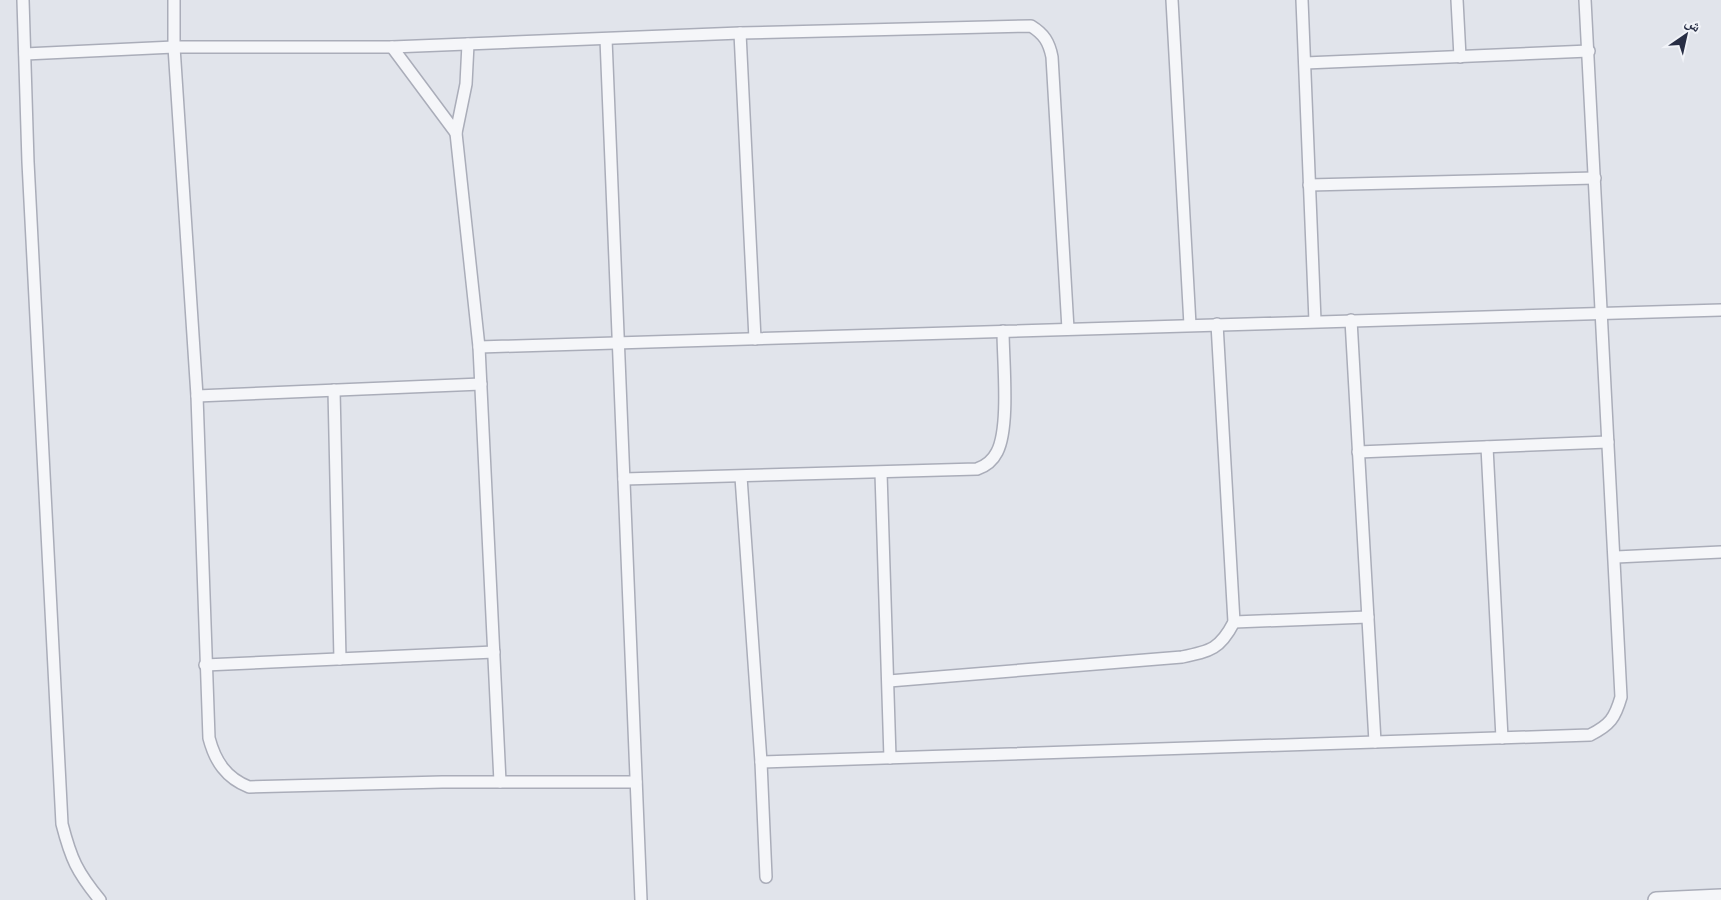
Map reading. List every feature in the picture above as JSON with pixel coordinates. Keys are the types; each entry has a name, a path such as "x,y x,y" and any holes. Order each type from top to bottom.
{"street":[{"path":"23,0 24,54 62,824 72,860 100,900"},
{"path":"174,0 174,48 197,396 209,738 220,765 237,783 249,788 500,782 636,782"},
{"path":"1172,0 1190,325"},
{"path":"1302,0 1315,321"},
{"path":"1457,0 1460,57"},
{"path":"761,762 1590,735 1606,727 1617,714 1622,697 1586,0"},
{"path":"24,54 174,48 392,47 740,34 1031,26 1041,32 1049,44 1052,57 1068,329"},
{"path":"740,34 756,339"},
{"path":"606,39 641,900"},
{"path":"468,44 466,84 456,133 479,347 500,782"},
{"path":"392,47 456,133"},
{"path":"1305,63 1589,51"},
{"path":"1309,185 1595,178"},
{"path":"479,347 1602,312 1721,310"},
{"path":"1351,320 1375,742"},
{"path":"889,681 1182,657 1205,653 1224,640 1234,622 1217,324"},
{"path":"624,479 971,471 983,467 993,459 999,448 1003,429 1003,331"},
{"path":"197,396 481,384"},
{"path":"334,390 340,659"},
{"path":"1358,452 1608,442"},
{"path":"1487,447 1502,738"},
{"path":"881,473 890,758"},
{"path":"741,477 761,762 766,877"},
{"path":"1616,557 1721,552"},
{"path":"1234,622 1368,616"},
{"path":"205,665 494,652"},
{"path":"1656,900 1721,897"}]}
